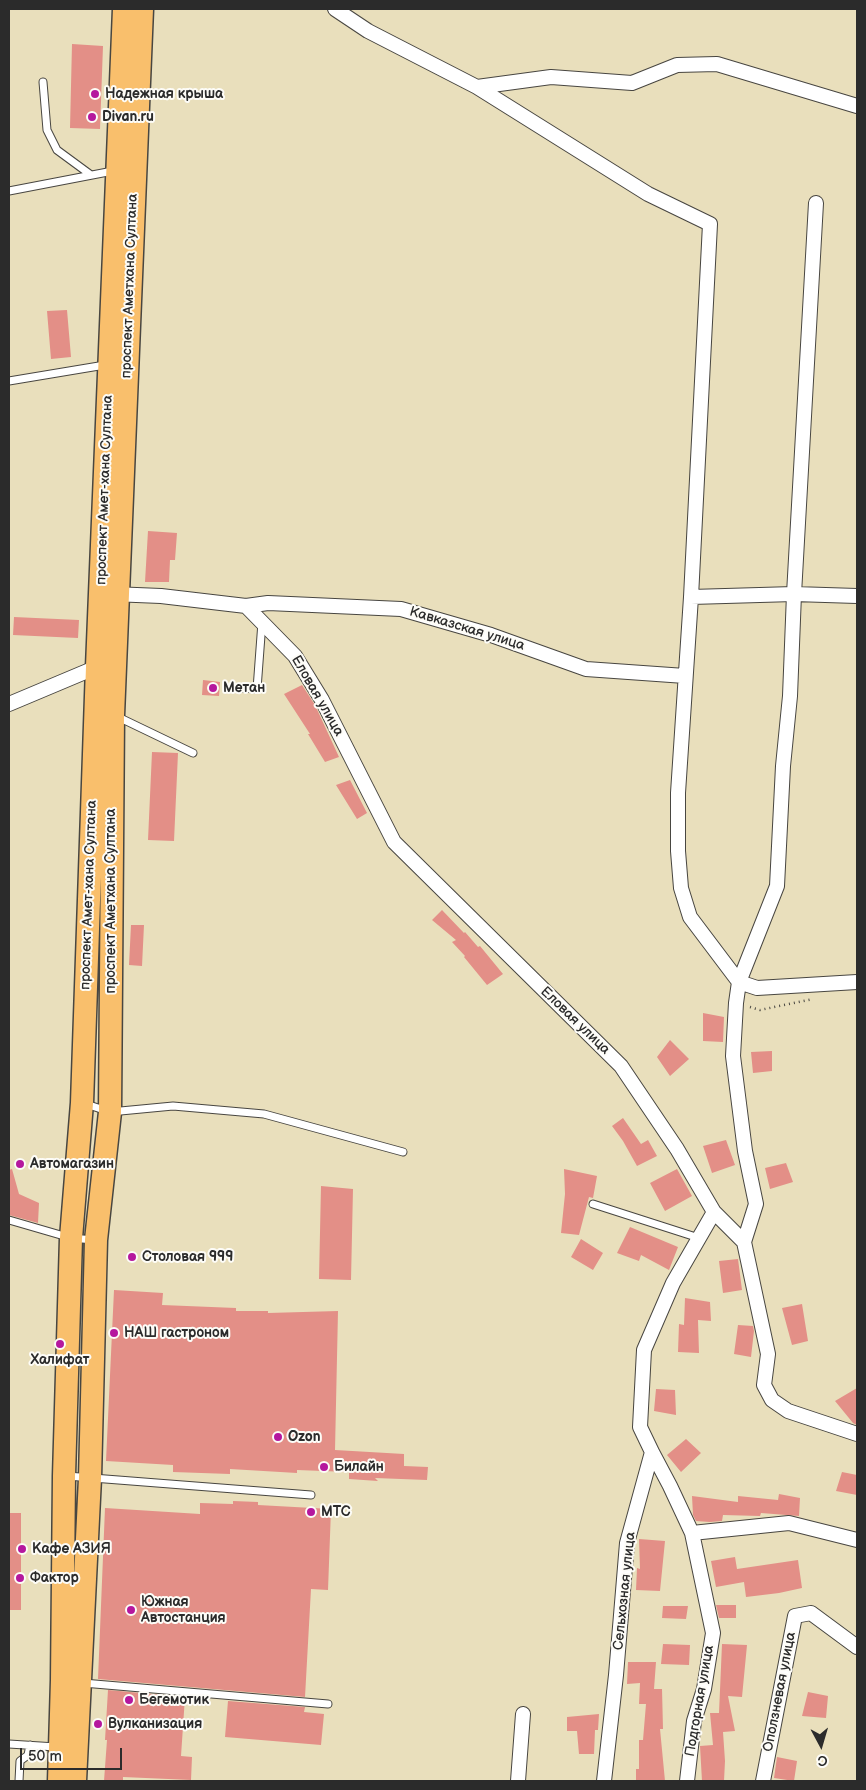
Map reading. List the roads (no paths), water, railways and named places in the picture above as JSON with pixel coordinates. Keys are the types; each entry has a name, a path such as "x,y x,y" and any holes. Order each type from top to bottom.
{"main road":[{"name":"проспект Аметхана Султана","path":"127,174 136,12"},
{"name":"проспект Амет-хана Султана","path":"59,1781 68,1748 71,1681 64,1476 71,1238 82,1103 104,710 127,174"},
{"name":"проспект Аметхана Султана","path":"71,1681 90,1478 96,1240 110,1112 104,710"},
{"path":"68,1748 75,1781"}],"street":[{"path":"335,9 368,31 477,87 648,194 710,224 691,597 678,793 680,888 690,917 739,982 757,988 857,982"},
{"path":"477,87 551,78 632,83 677,65 717,64 857,106"},
{"path":"816,203 790,696 783,766 776,886 739,982 733,1056 745,1151 756,1204 744,1242 768,1354 764,1385 772,1400 788,1411 857,1434"},
{"name":"Кавказская улица","path":"109,594 162,596 246,606 268,602 401,609 491,635 586,669 685,676"},
{"path":"691,597 794,594 857,596"},
{"name":"Еловая улица","path":"246,606 295,656 322,700 394,842 621,1066 677,1149 714,1212 744,1242"},
{"path":"9,704 106,670"},
{"path":"652,1452 640,1427 644,1350 673,1283 714,1212"},
{"name":"Подгорная улица","path":"652,1452 692,1533 713,1633 704,1689 694,1721 687,1781"},
{"name":"Сельхозная улица","path":"604,1781 616,1675 627,1543 652,1452"},
{"path":"692,1533 789,1523 857,1540"},
{"name":"Оползневая улица","path":"763,1781 795,1616 810,1614 857,1647"},
{"path":"518,1781 523,1714"}],"lane":[{"path":"43,82 47,130 57,150 91,175"},
{"path":"9,191 91,175 127,174"},
{"path":"9,381 118,368"},
{"path":"240,688 257,689 262,622"},
{"path":"104,710 193,753"},
{"path":"82,1103 110,1112 173,1106 264,1114 403,1152"},
{"path":"593,1204 699,1238"},
{"path":"9,1220 71,1238 96,1240"},
{"path":"64,1476 311,1495"},
{"path":"71,1681 328,1704"},
{"path":"9,1744 68,1748"},
{"path":"19,1781 20,1761 28,1755 30,1745"}],"place":[{"name":"Надежная крыша","path":"95,94"},
{"name":"Divan.ru","path":"92,117"},
{"name":"Метан","path":"213,688"},
{"name":"Автомагазин","path":"20,1164"},
{"name":"Столовая 999","path":"132,1257"},
{"name":"НАШ гастроном","path":"114,1333"},
{"name":"Халифат","path":"60,1344"},
{"name":"Ozon","path":"278,1437"},
{"name":"Билайн","path":"324,1467"},
{"name":"МТС","path":"311,1512"},
{"name":"Кафе АЗИЯ","path":"22,1549"},
{"name":"Фактор","path":"20,1578"},
{"name":"Южная Автостанция","path":"131,1610"},
{"name":"Бегемотик","path":"129,1700"},
{"name":"Вулканизация","path":"98,1724"}]}
